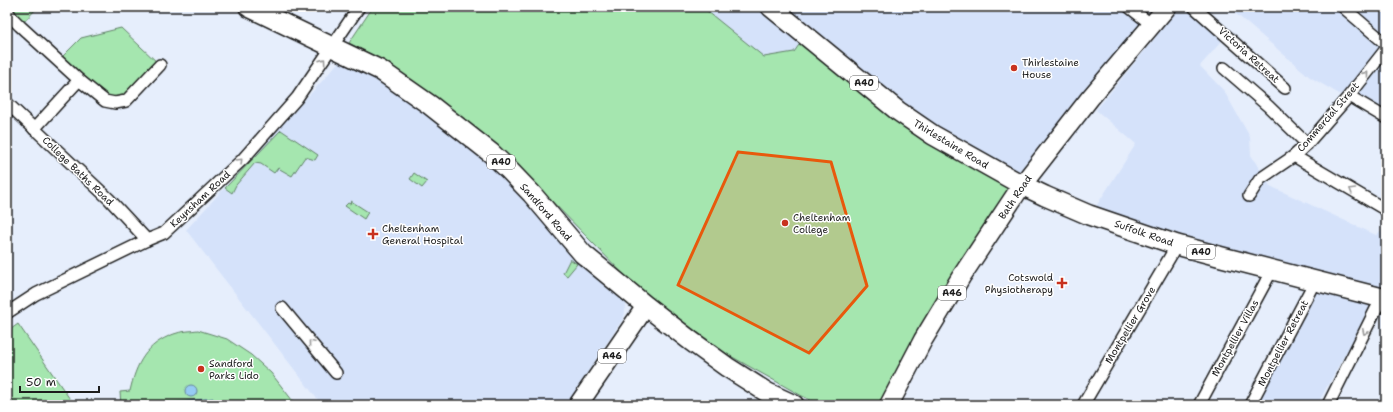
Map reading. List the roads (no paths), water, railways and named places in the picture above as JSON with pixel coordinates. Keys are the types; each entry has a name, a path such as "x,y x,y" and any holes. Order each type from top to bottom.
{"highway":[{"name":"Sandford Road","path":"249,7 380,70 430,105 491,153 532,194 583,254 646,306 727,368 768,393 794,405"},
{"name":"Thirlestaine Road","path":"771,7 898,111 933,135 1022,185"},
{"name":"Suffolk Road","path":"1022,185 1089,215 1177,245 1385,298"}],"main road":[{"name":"Bath Road","path":"890,405 923,340 961,277 1022,185 1090,98 1167,7"},
{"name":"A46","path":"578,405 646,306"}],"street":[{"name":"Keynsham Road","path":"7,313 36,294 164,233 243,159 297,98 359,7"},
{"path":"1129,7 1152,25"},
{"name":"Victoria Retreat","path":"1194,7 1285,88"},
{"path":"1343,7 1386,44"},
{"path":"7,10 11,17 20,26 105,102 120,103 126,101 160,65"},
{"name":"Commercial Street","path":"1249,196 1260,179 1294,156 1307,144 1349,96 1386,49"},
{"path":"1224,68 1268,106 1307,144"},
{"path":"34,128 79,80"},
{"path":"1349,96 1386,118"},
{"name":"College Baths Road","path":"7,104 109,199 147,240"},
{"path":"1294,156 1386,210"},
{"name":"Montpellier Grove","path":"1083,405 1177,245"},
{"name":"Montpellier Villas","path":"1198,405 1272,270"},
{"name":"Montpellier Retreat","path":"1250,405 1316,281"},
{"path":"1328,405 1376,309 1385,298"},
{"path":"282,308 336,373"}],"water":[{"path":"189,385 193,385 197,391 193,397 189,397 185,393 185,389"},
{"path":"213,398 214,405 170,405 170,403"}],"place":[{"name":"Thirlestaine House","path":"1014,68"},
{"name":"Cheltenham College","path":"785,223"},
{"name":"Cheltenham General Hospital","path":"373,234"},
{"name":"Cotswold Physiotherapy","path":"1062,283"},
{"name":"Sandford Parks Lido","path":"201,369"}]}
